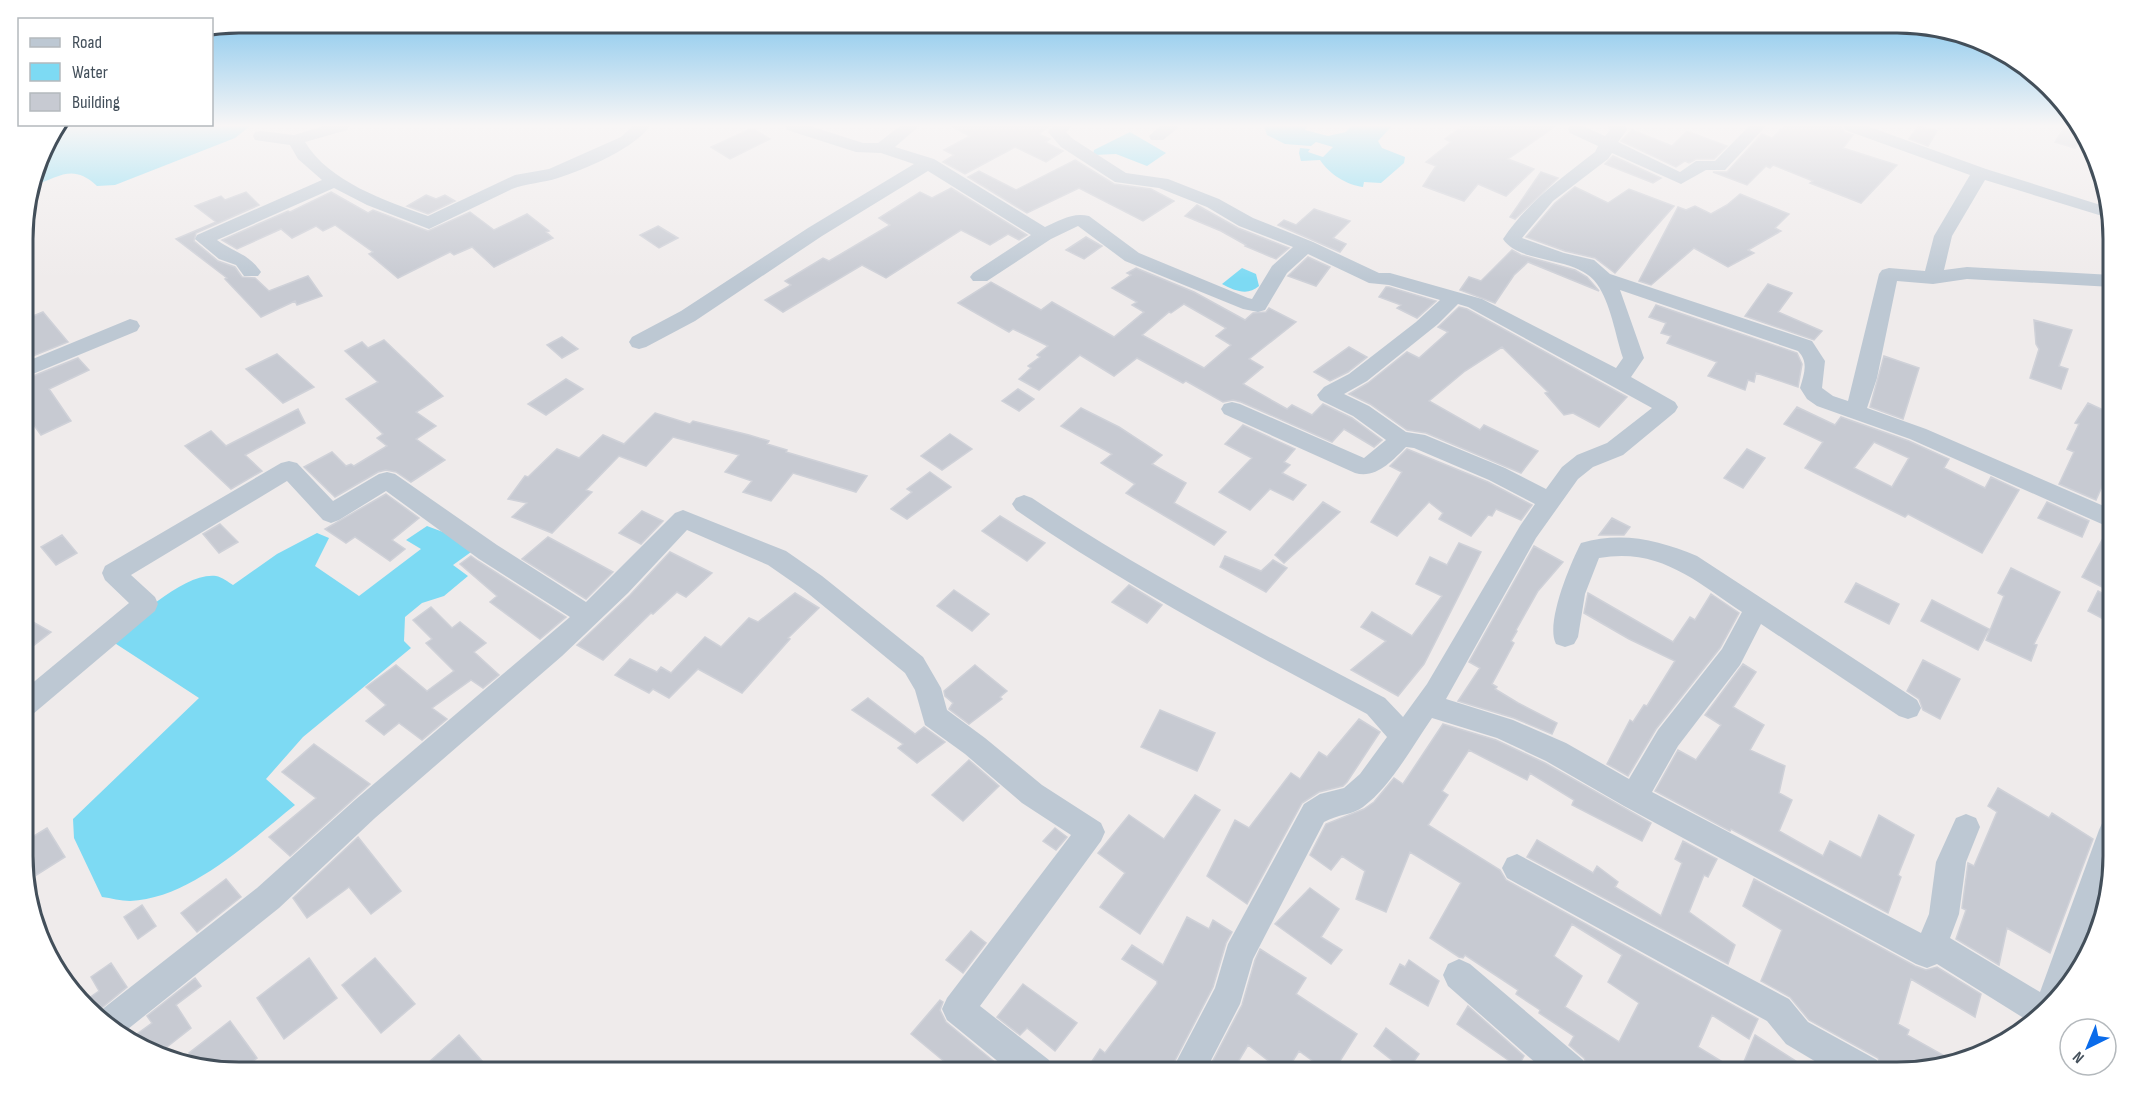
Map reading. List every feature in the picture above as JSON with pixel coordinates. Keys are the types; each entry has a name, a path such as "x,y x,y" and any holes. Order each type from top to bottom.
{"street":[{"path":"332,177 367,198 429,223 506,185 533,177"},
{"path":"639,342 688,316 815,232 905,177"},
{"path":"951,177 1044,235"},
{"path":"1120,177 1162,183 1213,203 1246,222 1306,246 1376,279 1390,279 1454,296 1507,318 1667,407 1615,450 1585,461 1570,473 1523,541 1436,692 1370,783 1351,800 1330,803 1314,813 1239,955 1229,993 1192,1062"},
{"path":"1573,177 1547,197 1527,218 1512,239 1516,243 1559,258 1587,264 1604,278 1752,326 1805,346 1813,353 1816,361 1811,388 1815,394 1855,412 1974,457 2103,515"},
{"path":"1933,278 1943,236 1978,177"},
{"path":"1993,177 2101,210"},
{"path":"252,272 243,261 226,255 204,239 336,180"},
{"path":"980,277 1044,235 1073,221 1083,220 1132,257 1168,270 1213,291 1258,306 1279,270 1306,246"},
{"path":"1855,412 1862,395 1882,296 1889,274 1933,278 1967,273 2103,281"},
{"path":"1604,278 1617,306 1634,357 1619,379"},
{"path":"1454,296 1440,314 1420,330 1388,351 1356,379 1338,387 1328,395 1361,411 1401,439 1416,441 1497,474 1550,501"},
{"path":"33,367 130,326"},
{"path":"1232,409 1363,467 1376,462 1401,439"},
{"path":"33,698 146,604 114,573 289,468 331,514 387,480 488,552 588,616"},
{"path":"1024,504 1084,545 1201,614 1376,706 1403,736"},
{"path":"114,1020 268,898 365,809 553,649 683,519 777,558 813,583 914,665 928,688 936,717 1032,794 1091,832 958,1009 1024,1062"},
{"path":"1565,636 1573,594 1590,550 1631,545 1659,549 1688,563 1908,708"},
{"path":"1634,797 1668,738 1731,657 1757,608"},
{"path":"1426,705 1503,728 1556,752 1634,797 1927,953 1944,914 1952,862 1966,827"},
{"path":"2059,982 2103,859"},
{"path":"1517,868 1778,1010 1797,1033 1848,1062"},
{"path":"1932,944 2036,1008"},
{"path":"1459,975 1559,1062"}],"water":[{"path":"43,177 56,177 41,183"},
{"path":"85,177 135,177 115,185 97,186"},
{"path":"1338,177 1388,177 1381,183 1364,182 1363,187"},
{"path":"1242,268 1256,274 1259,286 1246,292 1222,284"},
{"path":"427,526 451,535 471,552 453,565 468,576 444,596 422,603 405,617 404,641 411,648 303,737 266,779 295,805 218,866 175,890 152,898 130,901 102,897 74,838 73,819 199,698 110,640 175,589 203,577 216,576 233,585 277,554 317,533 329,538 315,566 359,596 421,549 406,540"}],"building":[{"path":"968,177 991,177 1016,190 1041,177 1103,177 1114,184 1151,189 1174,201 1143,221 1079,188 1027,213"},
{"path":"1429,177 1526,177 1506,196 1478,184 1464,201 1423,186"},
{"path":"1537,177 1558,178 1515,219 1510,217"},
{"path":"1638,177 1661,178 1653,183"},
{"path":"1726,177 1755,177 1747,185"},
{"path":"1803,177 1886,177 1861,203 1810,183 1813,181"},
{"path":"1575,187 1608,203 1629,189 1674,206 1615,273 1595,258 1565,251 1526,237 1555,203"},
{"path":"951,188 1027,235 1019,240 1008,234 990,245 961,230 886,278 862,265 783,312 765,300 791,285 785,281 823,258 829,261 890,225 879,218 920,192 932,198"},
{"path":"246,192 259,205 196,233 194,241 218,261 235,267 242,277 255,278 269,291 308,276 322,296 297,305 295,301 261,317 225,279 227,278 176,239 216,222 195,206 221,196 225,200"},
{"path":"331,192 368,213 373,210 428,231 470,212 494,230 527,214 549,231 546,232 553,238 494,267 472,247 454,255 450,252 398,278 369,254 373,252 335,225 323,231 316,226 292,238 281,229 237,249 222,240"},
{"path":"1740,194 1789,214 1775,228 1781,231 1748,250 1754,253 1728,267 1694,248 1651,285 1639,281 1678,207 1686,210 1695,206 1711,214"},
{"path":"426,195 436,199 445,195 455,201 428,214 407,206"},
{"path":"1197,205 1238,228 1289,248 1276,259 1245,246 1221,231 1185,216"},
{"path":"1314,209 1350,221 1333,238 1346,244 1340,252 1278,225 1284,220 1296,225"},
{"path":"658,226 678,238 659,248 640,235"},
{"path":"1086,237 1102,246 1084,259 1066,250"},
{"path":"1512,250 1521,255 1575,270 1587,277 1599,291 1528,262 1514,275 1495,303 1460,290 1469,277 1481,281"},
{"path":"1308,257 1330,267 1316,286 1288,276"},
{"path":"1136,268 1194,292 1245,320 1253,313 1266,312 1269,308 1296,322 1249,359 1263,367 1243,384 1287,409 1292,405 1312,415 1323,404 1352,418 1382,440 1374,447 1344,429 1332,442 1241,402 1233,400 1223,402 1186,381 1183,383 1137,358 1114,376 1080,355 1039,390 1019,379 1031,368 1028,366 1040,357 1037,355 1048,346 1013,329 1009,332 958,303 991,282 1041,310 1052,302 1114,337 1144,312 1132,305 1137,302 1112,288 1131,275 1127,273","holes":["1184,304 1226,328 1216,336 1231,345 1204,368 1142,335 1169,312 1171,313"]},
{"path":"1768,284 1792,293 1778,312 1822,331 1814,340 1745,316"},
{"path":"1386,287 1436,301 1417,318 1397,308 1401,305 1379,297"},
{"path":"1656,305 1797,353 1802,364 1798,387 1756,373 1754,382 1748,380 1745,390 1708,376 1717,362 1667,343 1671,336 1661,333 1666,323 1649,317"},
{"path":"1459,307 1467,309 1627,397 1599,427 1573,413 1564,415 1545,393 1548,392 1502,347 1465,371 1429,401 1480,430 1484,425 1538,451 1521,473 1426,433 1407,430 1370,404 1349,394 1368,383 1407,352 1419,358 1448,332 1438,327"},
{"path":"43,312 68,342 33,356 33,316"},
{"path":"2034,320 2072,330 2059,366 2068,369 2061,389 2030,378 2039,349 2036,344"},
{"path":"562,337 578,349 562,358 547,345"},
{"path":"384,340 443,396 416,412 436,426 416,439 445,460 411,482 396,472 386,470 378,472 335,497 304,467 332,452 346,466 351,464 354,466 387,446 377,438 383,434 346,399 378,382 345,351 362,342 368,348"},
{"path":"1349,347 1367,357 1348,372 1330,381 1314,372"},
{"path":"277,354 314,387 283,403 246,369"},
{"path":"1884,356 1919,368 1903,419 1870,407"},
{"path":"78,358 89,370 49,389 71,421 41,435 33,424 33,376"},
{"path":"566,379 583,389 546,415 528,404"},
{"path":"1018,389 1034,399 1019,411 1002,401"},
{"path":"2088,403 2103,410 2103,484 2096,500 2059,484 2074,452 2067,449 2079,424 2075,423"},
{"path":"1797,407 1835,425 1841,417 1909,441 1949,459 1944,468 1985,488 1991,477 2019,490 1982,553 1908,514 1905,517 1805,468 1823,442 1784,424","holes":["1874,442 1909,458 1892,487 1854,468"]},
{"path":"1081,408 1119,427 1162,455 1152,464 1186,483 1174,503 1226,532 1214,545 1126,493 1135,484 1101,463 1112,454 1061,426"},
{"path":"298,409 305,423 245,455 262,471 231,489 185,446 211,431 226,446"},
{"path":"655,413 690,424 693,421 749,435 769,441 767,444 787,450 786,452 867,476 856,492 793,473 771,501 743,492 752,481 725,472 739,455 673,437 646,466 619,456 586,490 592,492 552,533 512,517 527,503 508,499 525,476 528,477 557,449 579,458 603,435 624,444"},
{"path":"1243,425 1295,449 1284,462 1290,465 1282,473 1306,485 1293,500 1270,489 1250,510 1219,492 1252,458 1225,444"},
{"path":"950,434 972,449 942,470 921,456"},
{"path":"1407,449 1488,482 1532,505 1521,520 1496,509 1492,516 1488,515 1471,536 1439,519 1443,513 1429,502 1397,536 1371,522 1402,472 1390,466"},
{"path":"1747,449 1765,458 1743,488 1724,478"},
{"path":"930,472 951,487 907,519 891,509 912,492 907,489"},
{"path":"386,494 419,518 392,540 405,549 390,561 355,537 346,543 325,529"},
{"path":"1323,502 1340,512 1284,563 1275,555"},
{"path":"2047,502 2089,521 2082,537 2038,518"},
{"path":"642,511 663,521 641,544 619,533"},
{"path":"1000,516 1045,543 1027,561 982,531"},
{"path":"1612,518 1630,527 1624,535 1599,535"},
{"path":"220,524 238,542 219,553 203,534"},
{"path":"62,535 77,553 56,565 41,547"},
{"path":"548,537 613,572 586,599 522,559"},
{"path":"2103,538 2103,588 2082,577"},
{"path":"1459,543 1481,552 1424,664 1398,696 1351,670 1386,641 1361,627 1372,612 1412,636 1442,596 1416,584 1430,557 1447,565"},
{"path":"1534,546 1563,562 1538,591 1516,630 1511,641 1514,643 1492,684 1497,687 1495,689 1518,703 1557,723 1552,734 1514,718 1458,701 1480,668 1469,662"},
{"path":"670,552 712,573 686,597 677,592 653,614 651,613 603,660 577,645 630,595"},
{"path":"471,556 566,617 540,639 490,602 497,596 460,564"},
{"path":"1225,556 1261,571 1273,560 1287,568 1266,592 1220,567"},
{"path":"2011,568 2060,592 2034,644 2037,645 2031,661 1986,640 2004,596 1998,593"},
{"path":"1856,583 1899,604 1889,624 1845,602"},
{"path":"1129,585 1162,605 1147,623 1112,602"},
{"path":"954,590 989,614 972,631 937,606"},
{"path":"2098,591 2103,594 2103,619 2088,611"},
{"path":"795,593 819,608 788,638 790,639 742,693 698,669 669,698 653,689 649,693 615,675 630,659 657,672 661,667 671,673 705,637 721,647 749,618 758,622"},
{"path":"1588,593 1673,642 1690,617 1695,620 1711,594 1739,613 1720,648 1656,729 1628,776 1607,764 1630,720 1633,722 1644,705 1647,706 1675,661 1629,639 1584,613"},
{"path":"1932,600 1989,629 1978,650 1921,621"},
{"path":"431,607 452,628 460,622 486,643 474,652 499,675 483,688 471,680 432,708 447,719 422,740 399,723 384,735 366,721 386,705 366,687 396,665 427,691 454,671 426,643 432,639 413,620"},
{"path":"33,622 51,632 33,646"},
{"path":"1923,660 1960,679 1940,719 1923,710 1919,699 1907,691"},
{"path":"1743,664 1756,672 1733,707 1764,725 1750,750 1785,766 1779,793 1792,800 1779,831 1823,856 1830,841 1861,858 1879,815 1914,835 1898,875 1901,877 1888,913 1655,791 1678,750 1696,760 1721,725 1705,715"},
{"path":"975,665 1007,691 1000,697 1002,699 969,724 949,709 953,703 945,696 944,691"},
{"path":"868,698 915,734 924,727 945,742 917,763 898,748 903,744 852,710"},
{"path":"1160,710 1215,733 1197,771 1141,747"},
{"path":"1359,719 1380,732 1343,786 1319,792 1302,803 1247,904 1207,876 1235,820 1249,828 1291,773 1300,779 1319,752 1327,757"},
{"path":"1443,724 1496,740 1545,763 1651,823 1642,841 1572,805 1574,800 1530,773 1527,780 1469,750 1442,791 1448,795 1428,825 1500,870 1506,880 1758,1019 1749,1039 1712,1015 1698,1047 1723,1062 1586,1062 1569,1045 1574,1036 1539,1013 1540,1010 1516,994 1518,990 1465,955 1463,958 1459,957 1430,938 1461,883 1410,852 1386,912 1356,899 1365,871 1342,856 1331,870 1310,855 1326,824 1364,809 1374,802 1394,778 1403,784","holes":["1572,924 1622,955 1608,982 1639,1003 1619,1042 1565,1007 1582,976 1554,956"]},
{"path":"314,744 370,784 290,856 269,837 316,798 282,772"},
{"path":"969,760 999,786 963,821 932,795"},
{"path":"1998,788 2049,818 2052,813 2093,839 2050,953 2007,928 1999,965 1956,939 1966,910 1962,908 1968,863 1974,866 1997,812 1988,806"},
{"path":"1195,795 1220,810 1140,934 1100,907 1125,873 1098,853 1129,815 1164,839"},
{"path":"47,828 65,857 35,876 33,856 33,837"},
{"path":"1055,828 1067,837 1056,850 1043,841"},
{"path":"358,837 401,891 371,914 349,887 307,918 293,898"},
{"path":"1537,840 1593,873 1597,866 1618,882 1615,887 1661,916 1682,863 1675,859 1683,841 1717,859 1708,877 1704,875 1689,912 1735,945 1728,964 1527,857"},
{"path":"226,879 241,897 197,932 181,913"},
{"path":"1754,879 1915,966 1926,970 1937,967 1981,994 1975,1017 1911,979 1898,1024 1909,1030 1907,1035 1945,1056 1911,1062 1880,1062 1878,1058 1809,1020 1790,997 1761,981 1782,930 1743,906"},
{"path":"1310,888 1339,909 1321,937 1342,950 1331,964 1275,924"},
{"path":"142,905 156,926 138,939 124,917"},
{"path":"1187,917 1209,929 1213,920 1232,932 1226,943 1213,987 1174,1062 1092,1062 1100,1049 1105,1053 1157,984 1157,981 1122,959 1132,945 1163,965"},
{"path":"971,931 986,943 963,973 946,960"},
{"path":"1260,949 1306,978 1296,994 1357,1034 1339,1062 1314,1062 1299,1051 1292,1062 1270,1062 1248,1045 1238,1062 1212,1062 1242,1005"},
{"path":"309,958 337,998 284,1039 257,998"},
{"path":"375,958 415,1004 381,1033 342,985"},
{"path":"1409,960 1439,981 1428,1006 1390,984 1400,964 1405,967"},
{"path":"111,963 127,987 101,1009 90,998 99,991 91,977"},
{"path":"195,978 201,986 176,1005 191,1028 166,1048 136,1034 152,1023 147,1016"},
{"path":"1023,984 1077,1023 1055,1051 1027,1028 1020,1035 997,1017"},
{"path":"940,1000 943,1002 940,1010 946,1022 995,1062 945,1062 911,1034"},
{"path":"1468,1006 1524,1056 1521,1062 1511,1062 1457,1024"},
{"path":"230,1021 257,1058 252,1062 239,1062 212,1060 191,1056 189,1053"},
{"path":"1386,1028 1419,1054 1414,1062 1394,1062 1374,1046"},
{"path":"459,1035 482,1061 481,1062 429,1062"},
{"path":"1755,1035 1797,1062 1744,1062"}]}
